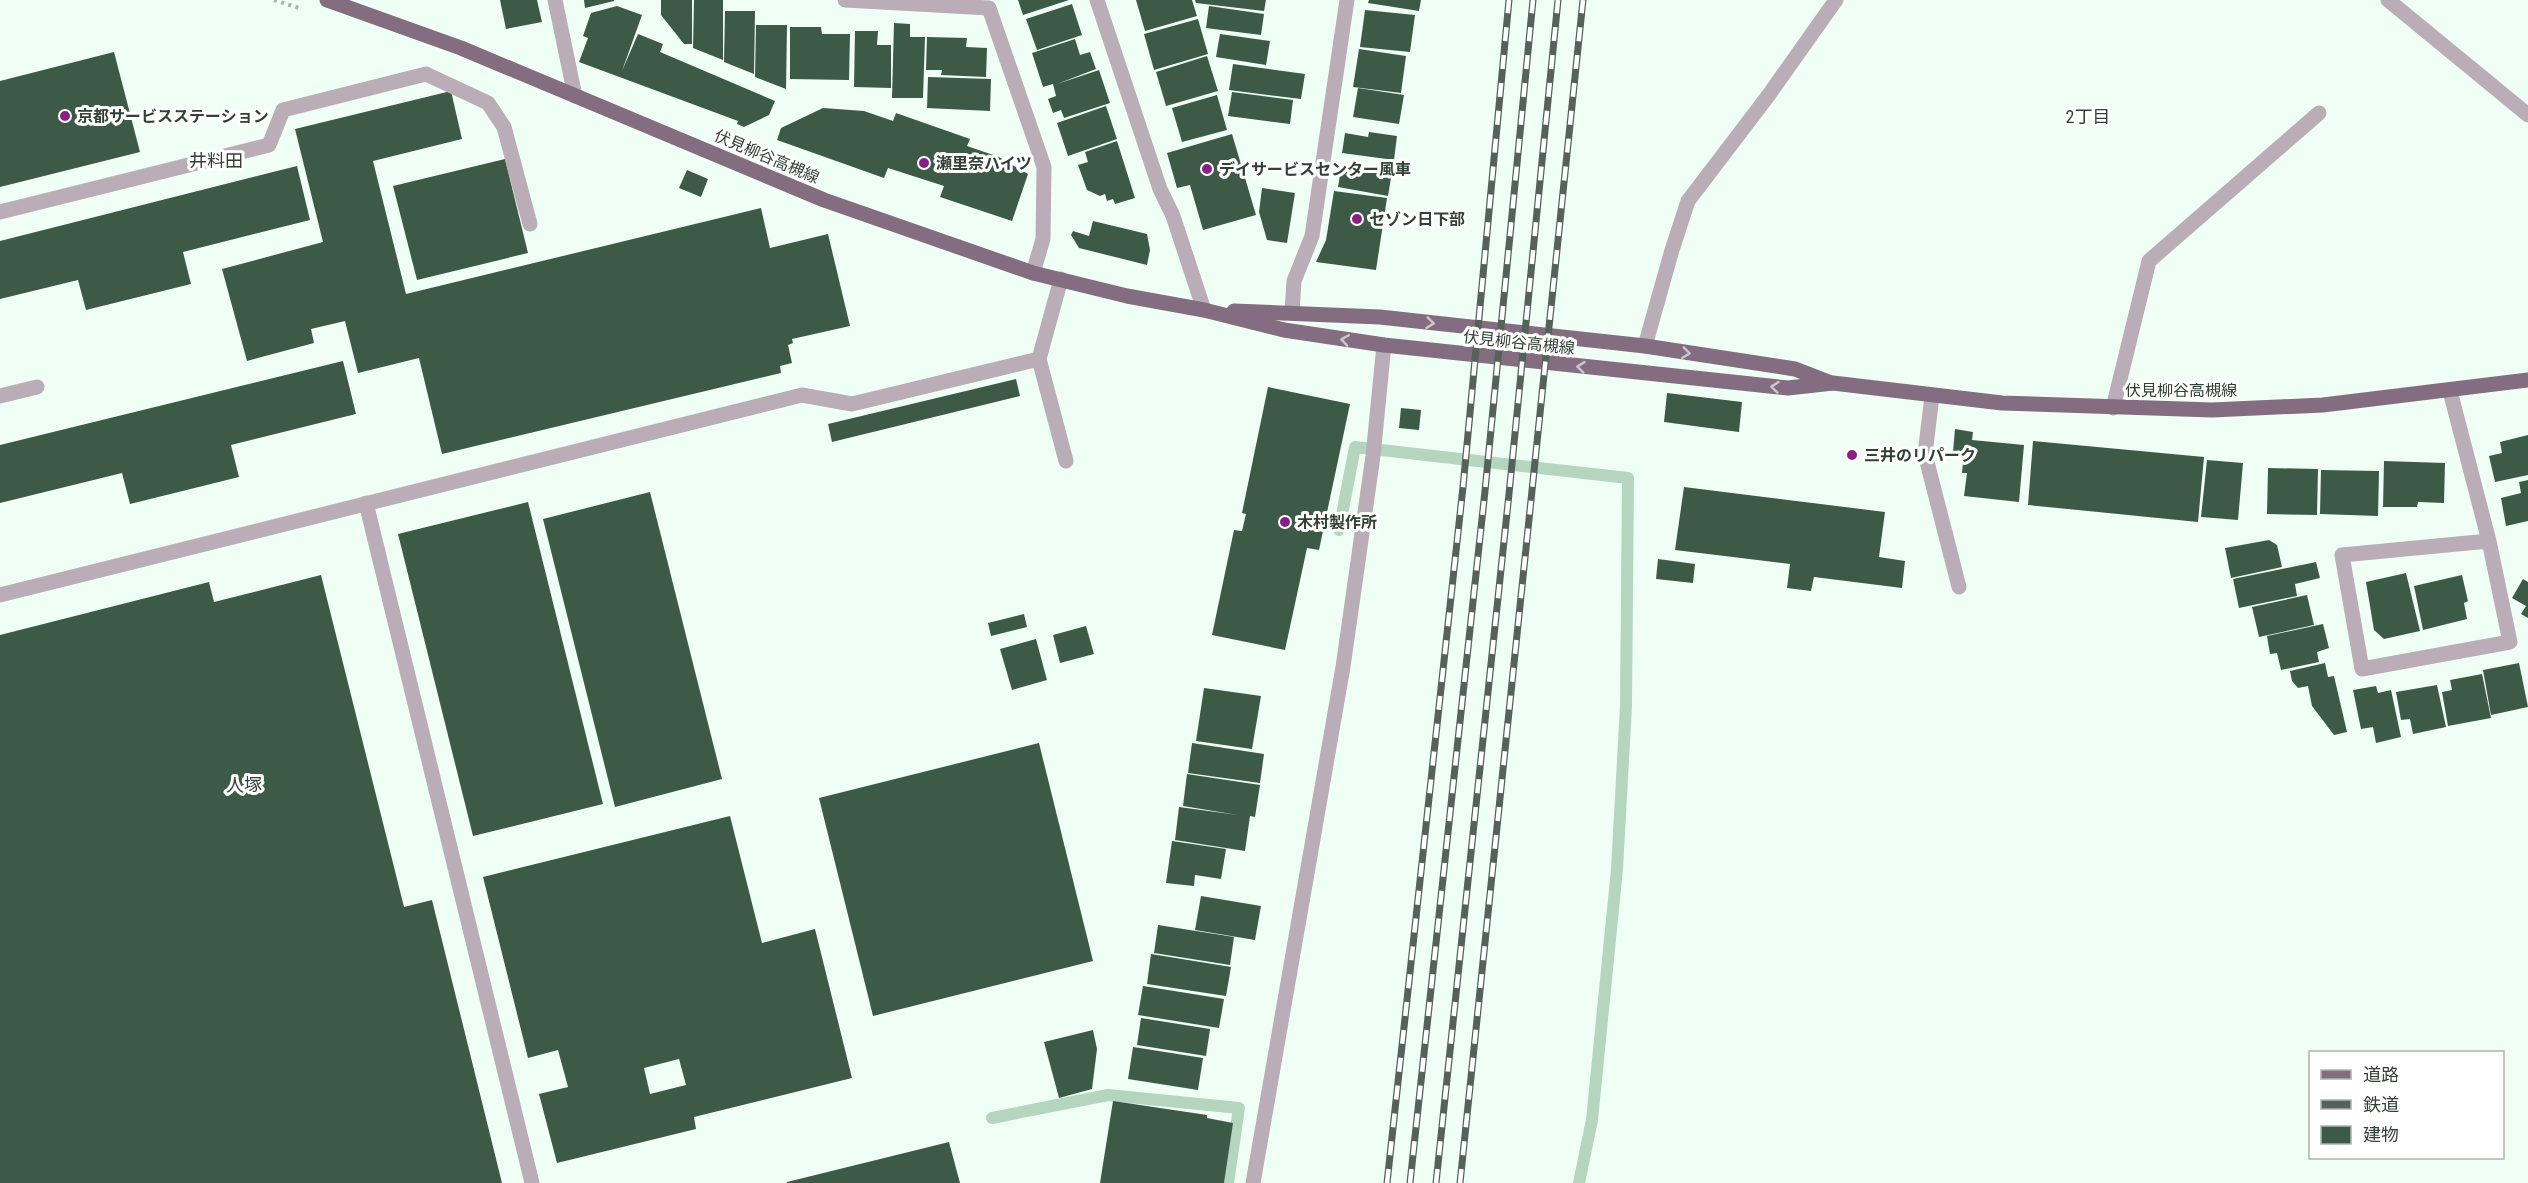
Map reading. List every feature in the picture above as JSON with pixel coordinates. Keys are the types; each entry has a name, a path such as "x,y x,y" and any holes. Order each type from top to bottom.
{"main road":[{"name":"伏見柳谷高槻線","path":"327,0 461,48 824,200 1033,273 1284,330 1384,345 1788,388 1833,383"},
{"name":"伏見柳谷高槻線","path":"1204,310 1380,317 1645,346 1795,369 1833,383 2002,403 2212,410 2323,405 2528,380"}],"street":[{"path":"555,0 575,96"},
{"path":"845,0 989,8 1044,167 1043,239 1033,273"},
{"path":"1097,0 1160,189 1173,216 1204,310"},
{"path":"1292,313 1294,281 1312,236 1347,0"},
{"path":"1645,346 1671,250 1688,201 1768,96 1836,0"},
{"path":"2388,0 2528,115"},
{"path":"0,212 269,145 283,110 426,74 488,103 504,127 530,224"},
{"path":"2113,408 2149,261 2319,113"},
{"path":"1061,279 1040,359 1066,461"},
{"path":"1253,1183 1343,667 1373,456 1384,345"},
{"path":"0,595 802,395 852,404 1040,359"},
{"path":"0,396 37,387"},
{"path":"2450,391 2489,541 2510,642 2362,669 2342,555 2489,541"},
{"path":"1932,396 1925,454 1959,587"},
{"path":"366,503 532,1183"}],"building":[{"path":"500,0 537,0 542,22 506,29"},
{"path":"584,0 614,0 614,1 585,8"},
{"path":"661,0 692,0 692,44 684,44 661,15"},
{"path":"694,0 723,0 723,60 693,48"},
{"path":"1018,0 1069,0 1023,15"},
{"path":"1136,0 1192,0 1197,16 1145,31"},
{"path":"1195,0 1266,0 1264,11 1196,3"},
{"path":"1369,0 1421,0 1419,11 1368,3"},
{"path":"1072,4 1082,35 1037,50 1026,19"},
{"path":"617,6 642,15 622,71 638,34 663,44 660,52 775,101 769,115 744,127 737,124 738,121 579,62 588,38 583,36 591,13"},
{"path":"1209,6 1264,14 1261,35 1206,28"},
{"path":"1365,10 1415,15 1410,52 1360,47"},
{"path":"725,11 755,11 754,74 724,62"},
{"path":"1198,19 1208,54 1154,70 1144,34"},
{"path":"894,23 910,24 910,37 925,37 923,98 892,98"},
{"path":"756,25 787,25 786,89 755,77"},
{"path":"790,27 821,27 822,34 850,34 849,80 790,79"},
{"path":"855,31 878,31 877,45 891,45 891,88 854,87"},
{"path":"1220,34 1270,41 1266,65 1216,57"},
{"path":"927,37 967,38 966,47 987,48 986,77 941,75 942,70 926,70"},
{"path":"1075,39 1080,55 1090,52 1096,69 1057,84 1099,70 1110,103 1064,118 1061,110 1053,113 1048,99 1056,96 1053,84 1043,87 1032,53"},
{"path":"1359,49 1406,56 1401,93 1353,87"},
{"name":"京都サービスステーション","path":"114,52 140,152 0,187 0,81"},
{"path":"1207,56 1218,91 1166,106 1156,72"},
{"path":"1233,64 1305,74 1301,99 1229,90"},
{"path":"928,77 991,79 990,111 927,108"},
{"path":"1358,88 1404,95 1399,124 1353,117"},
{"path":"451,91 462,139 373,161 406,294 761,208 770,248 828,234 850,326 792,339 793,343 788,345 792,363 780,366 781,373 442,454 419,358 358,373 345,321 311,329 314,343 247,361 222,269 323,242 295,129"},
{"path":"1232,92 1293,100 1290,124 1228,116"},
{"path":"1217,95 1227,130 1182,142 1172,108"},
{"path":"1106,106 1117,139 1068,156 1057,123"},
{"name":"瀬里奈ハイツ","path":"823,108 864,111 893,121 896,113 970,139 967,146 999,157 1028,174 1012,221 940,197 944,186 888,168 884,178 777,140 781,128"},
{"path":"1369,132 1397,136 1394,160 1342,153 1345,133 1368,137"},
{"name":"デイサービスセンター風車","path":"1232,134 1256,215 1203,230 1190,185 1177,188 1167,153"},
{"path":"1117,141 1135,198 1115,204 1113,199 1107,201 1105,194 1100,196 1087,190 1078,165 1088,162 1085,152"},
{"path":"505,159 528,253 417,280 393,186"},
{"path":"297,166 310,220 183,252 191,284 86,310 78,280 0,299 0,241"},
{"path":"1363,167 1392,172 1388,196 1338,187 1341,169 1362,172"},
{"path":"687,170 708,179 701,197 679,188"},
{"path":"1262,188 1295,193 1287,243 1267,240 1259,212"},
{"name":"セゾン日下部","path":"1334,191 1387,198 1376,270 1316,262 1326,240"},
{"path":"1093,221 1147,234 1150,250 1147,265 1079,248 1071,235 1073,231 1089,236"},
{"path":"343,361 356,414 231,445 239,477 130,504 122,473 0,503 0,445"},
{"path":"1016,379 1020,396 832,442 828,424"},
{"name":"木村製作所","path":"1268,387 1350,404 1319,550 1307,548 1285,650 1212,635 1234,530 1242,531 1246,514 1242,513"},
{"path":"1667,393 1742,402 1739,432 1664,422"},
{"path":"1401,408 1421,410 1419,430 1399,428"},
{"path":"1955,429 1973,432 1972,440 2024,445 2019,502 1964,496 1967,473 1962,473 1964,452 1953,452"},
{"path":"2528,435 2528,475 2495,482 2489,456 2502,453 2500,442"},
{"path":"2033,441 2204,457 2198,522 2028,505"},
{"path":"2207,460 2243,463 2238,520 2201,517"},
{"path":"2384,461 2445,463 2444,503 2418,502 2417,507 2383,507"},
{"path":"2268,468 2318,469 2317,515 2267,514"},
{"path":"2321,470 2379,471 2378,516 2320,514"},
{"path":"2528,480 2528,521 2506,526 2501,498 2521,493 2519,482"},
{"path":"1684,487 1885,512 1879,557 1905,561 1902,588 1814,577 1811,591 1787,588 1790,564 1675,550"},
{"path":"650,492 722,779 615,807 543,519"},
{"path":"528,502 603,804 473,836 398,534"},
{"path":"2269,540 2277,545 2282,567 2231,578 2225,548"},
{"path":"1658,559 1695,564 1693,583 1656,579"},
{"path":"2316,562 2320,578 2295,584 2297,596 2239,608 2233,579"},
{"path":"2406,573 2420,631 2384,639 2374,630 2366,582"},
{"path":"321,575 404,907 432,900 502,1183 0,1183 0,635 209,582 214,602"},
{"path":"2462,575 2468,601 2464,603 2467,619 2423,630 2414,586"},
{"path":"2523,579 2528,582 2528,618 2521,614 2526,606 2512,598"},
{"path":"2307,595 2314,625 2259,637 2252,607"},
{"path":"1024,614 1027,627 991,636 988,623"},
{"path":"2323,624 2329,648 2317,652 2319,662 2281,670 2277,653 2270,654 2267,636"},
{"path":"1086,626 1094,654 1060,663 1053,635"},
{"path":"1036,639 1047,680 1012,690 1000,649"},
{"path":"2325,663 2328,677 2334,676 2347,732 2334,735 2312,706 2308,686 2298,688 2292,681 2290,671"},
{"path":"2519,663 2528,707 2491,715 2483,670"},
{"path":"2482,674 2491,718 2448,726 2442,692 2452,690 2450,680"},
{"path":"2437,685 2446,727 2413,734 2410,719 2401,720 2396,692"},
{"path":"2376,686 2378,693 2391,690 2401,737 2376,743 2373,727 2361,729 2353,690"},
{"path":"1204,688 1261,696 1252,749 1196,741"},
{"path":"1039,743 1093,961 873,1016 819,798"},
{"path":"1192,743 1264,754 1260,783 1188,773"},
{"path":"1187,774 1260,785 1255,817 1250,816 1245,851 1175,840 1179,807 1238,815 1183,806"},
{"path":"730,816 762,943 815,929 852,1078 694,1117 696,1129 557,1163 539,1094 568,1087 558,1050 528,1058 483,877","holes":["679,1059 686,1085 650,1094 644,1068"]},
{"path":"1172,841 1226,849 1221,879 1195,875 1194,886 1166,883"},
{"path":"1201,896 1261,906 1255,940 1195,930"},
{"path":"1158,925 1234,937 1230,965 1154,953"},
{"path":"1151,954 1231,967 1226,996 1147,984"},
{"path":"1143,986 1224,999 1219,1028 1138,1015"},
{"path":"1141,1018 1210,1029 1206,1056 1137,1045"},
{"path":"1093,1030 1097,1049 1092,1089 1059,1098 1044,1042"},
{"path":"1133,1047 1203,1058 1198,1090 1128,1079"},
{"path":"1113,1101 1207,1115 1207,1118 1233,1123 1224,1183 1100,1183"},
{"path":"949,1142 960,1183 787,1183 787,1182"}],"waterway":[{"path":"1339,530 1355,447 1628,478 1626,706 1617,869 1592,1120 1579,1183"},
{"path":"992,1118 1108,1095 1239,1108 1228,1183"}],"railway":[{"path":"1387,1183 1463,487 1509,0"},
{"path":"1410,1183 1485,491 1533,0"},
{"path":"1436,1183 1509,494 1558,0"},
{"path":"1460,1183 1583,0"}],"place":[{"name":"京都サービスステーション","path":"65,116"},
{"name":"瀬里奈ハイツ","path":"924,163"},
{"name":"デイサービスセンター風車","path":"1207,169"},
{"name":"セゾン日下部","path":"1357,219"},
{"name":"三井のリパーク","path":"1852,455"},
{"name":"木村製作所","path":"1285,522"}],"district":[{"name":"2丁目","path":"2088,117"},
{"name":"井料田","path":"216,161"},
{"name":"人塚","path":"244,785"}]}
